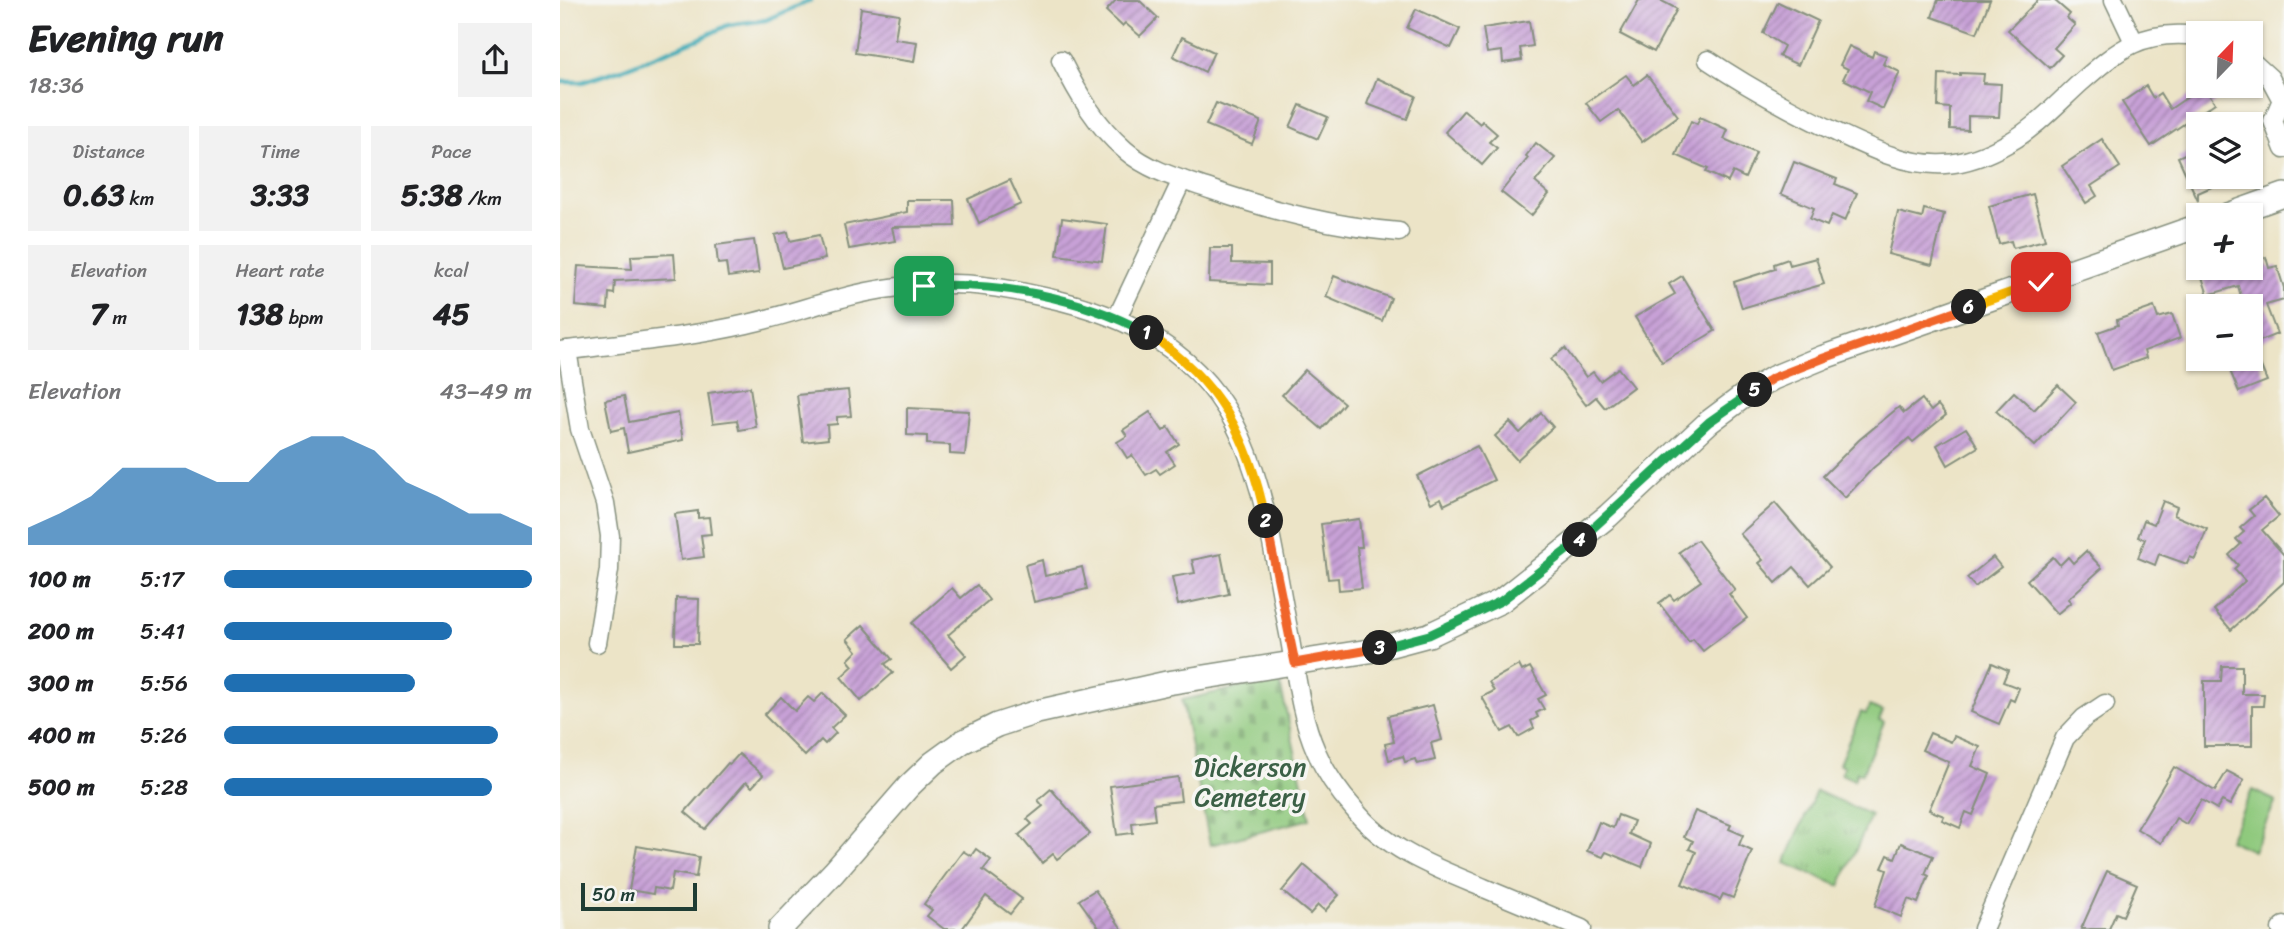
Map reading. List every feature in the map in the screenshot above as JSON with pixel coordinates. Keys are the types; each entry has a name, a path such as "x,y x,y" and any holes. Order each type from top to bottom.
{"street":[{"path":"2114,0 2134,42"},
{"path":"1708,60 1769,100 1876,151 1901,160 1945,164 1979,156 2011,141 2099,66 2134,42 2157,35 2186,36"},
{"path":"1061,60 1082,100 1109,134 1141,160 1182,180 1254,205 1331,224 1399,232"},
{"path":"2263,72 2270,78 2283,103 2273,121 2284,149"},
{"path":"1117,318 1182,180"},
{"path":"2262,203 2284,195"},
{"path":"779,929 909,786 962,741 997,725 1037,712 1167,683 1369,651 1429,635 1501,601 1608,516 1709,422 1773,378 2186,230"},
{"path":"597,643 609,570 610,536 605,503 580,429 563,351 698,334 749,324 867,292 924,286 955,284 1019,291 1090,308 1117,318 1163,343 1195,370 1216,395 1241,436 1264,510 1315,750 1334,784 1357,813 1402,850 1434,867 1582,929"},
{"path":"1983,929 2065,738 2084,718 2105,704"}],"green space":[{"name":"Dickerson Cemetery","path":"1279,679 1310,819 1210,845 1182,700"},
{"path":"1869,706 1883,711 1879,720 1884,722 1862,774 1857,772 1854,780 1841,774 1844,766 1839,764 1861,712 1866,714"},
{"path":"2252,790 2276,801 2253,851 2229,840"},
{"path":"1816,791 1871,815 1840,886 1785,863"}],"building":[{"path":"1116,0 1139,0 1158,18 1140,36 1125,23 1122,26 1106,11"},
{"path":"1639,0 1660,0 1677,9 1654,52 1620,34"},
{"path":"1938,0 1990,0 1977,33 1932,17"},
{"path":"2038,0 2054,0 2070,14 2067,18 2075,25 2054,48 2062,55 2050,68 2008,30"},
{"path":"1778,2 1818,21 1798,65 1779,56 1784,46 1763,33"},
{"path":"861,8 899,14 895,39 917,42 914,62 855,53"},
{"path":"1416,9 1460,29 1451,48 1407,28"},
{"path":"1529,21 1533,46 1520,48 1522,60 1503,63 1502,51 1487,53 1483,28"},
{"path":"1182,37 1214,52 1205,72 1173,56"},
{"path":"1849,46 1872,57 1874,51 1887,56 1883,64 1900,72 1883,109 1866,101 1870,92 1843,79 1848,69 1840,65"},
{"path":"1939,74 1984,74 1983,83 2001,84 1999,117 1968,116 1968,130 1950,129 1950,108 1938,107"},
{"path":"1626,75 1634,85 1647,75 1678,116 1642,142 1618,110 1601,122 1586,103"},
{"path":"1377,78 1416,96 1407,119 1367,104"},
{"path":"2146,86 2153,98 2160,93 2170,109 2186,98 2212,98 2215,103 2202,112 2186,112 2186,122 2151,146 2122,102"},
{"path":"1216,103 1261,121 1252,144 1206,125"},
{"path":"1300,105 1328,117 1318,139 1290,127"},
{"path":"1464,110 1497,134 1489,142 1497,148 1482,165 1445,132"},
{"path":"1700,117 1728,130 1724,139 1756,153 1745,178 1733,172 1728,182 1706,172 1708,169 1676,155 1691,121 1697,124"},
{"path":"2102,139 2120,167 2091,186 2097,196 2086,203 2062,166"},
{"path":"1536,143 1555,158 1535,182 1549,194 1531,216 1501,192 1528,158 1526,156"},
{"path":"2186,153 2186,175 2178,157"},
{"path":"1794,162 1837,179 1835,184 1857,193 1845,221 1832,215 1827,226 1810,219 1814,208 1781,194"},
{"path":"1010,180 1021,204 979,223 968,199"},
{"path":"2193,189 2207,189 2198,193 2198,201"},
{"path":"2033,194 2045,240 2013,248 2011,241 1999,244 1989,206"},
{"path":"907,200 954,200 955,226 892,227 895,241 849,249 844,225 907,212"},
{"path":"1924,209 1944,214 1932,265 1888,254 1898,212 1922,218"},
{"path":"1062,218 1107,224 1102,261 1057,255"},
{"path":"788,232 790,241 819,235 825,259 783,268 775,235"},
{"path":"754,240 759,273 728,277 726,263 718,264 716,245"},
{"path":"1210,248 1232,248 1232,263 1270,264 1270,285 1209,282"},
{"path":"674,254 676,278 615,281 614,294 609,293 608,309 575,306 578,266 632,269 631,256"},
{"path":"2266,257 2269,268 2277,266 2284,288 2284,300 2266,305 2277,334 2263,340 2263,294 2240,294 2238,286 2208,294 2203,280 2263,280 2263,258"},
{"path":"1816,258 1824,284 1742,308 1734,282 1775,269 1774,264 1788,259 1790,265"},
{"path":"1334,276 1391,298 1382,321 1326,297"},
{"path":"1682,276 1715,331 1662,362 1635,317 1675,294 1669,284"},
{"path":"2154,307 2158,318 2172,314 2180,338 2144,351 2146,358 2112,370 2098,332 2118,325 2117,320"},
{"path":"1565,348 1586,377 1593,372 1600,381 1618,368 1633,387 1605,408 1596,397 1586,405 1551,359"},
{"path":"1305,370 1344,403 1322,429 1282,395"},
{"path":"2230,371 2263,371 2267,381 2239,392"},
{"path":"2058,385 2076,402 2035,446 1996,411 2014,392 2034,410"},
{"path":"750,387 756,427 739,430 737,420 713,423 708,393"},
{"path":"848,390 851,416 837,417 837,424 827,425 828,439 803,442 797,395"},
{"path":"624,396 629,422 678,413 683,440 628,452 624,428 611,431 605,400"},
{"path":"1922,399 1931,411 1938,405 1946,415 1913,442 1909,438 1873,468 1845,498 1823,476 1859,440 1899,407 1904,413"},
{"path":"907,408 969,411 965,455 950,454 950,445 927,444 927,436 907,435"},
{"path":"1150,412 1163,431 1168,427 1179,444 1167,452 1175,464 1160,474 1156,469 1146,475 1132,455 1127,458 1117,442 1127,436 1123,430"},
{"path":"1541,413 1553,427 1517,460 1495,436 1510,422 1520,433"},
{"path":"1966,428 1978,447 1948,465 1937,445"},
{"path":"1477,446 1494,480 1444,505 1441,498 1431,503 1417,476"},
{"path":"2264,498 2279,516 2262,530 2284,555 2284,582 2231,630 2214,610 2245,581 2234,569 2238,565 2229,555 2241,544 2236,539 2244,532 2240,528 2254,516 2249,510"},
{"path":"2163,501 2177,507 2174,515 2207,529 2195,559 2190,557 2187,564 2159,554 2155,565 2138,558 2145,539 2138,537 2144,520 2154,524"},
{"path":"1775,503 1830,567 1810,585 1794,567 1776,583 1759,563 1763,560 1740,534"},
{"path":"698,511 698,518 709,517 711,534 701,535 704,557 681,560 675,514"},
{"path":"1359,519 1362,547 1357,547 1362,588 1339,590 1338,578 1328,579 1321,524"},
{"path":"1697,540 1735,590 1729,594 1747,618 1703,651 1693,639 1689,642 1659,603 1670,595 1674,600 1701,581 1679,552"},
{"path":"2086,551 2102,568 2068,599 2071,602 2057,614 2027,580 2053,557 2060,565 2068,557 2073,563"},
{"path":"1221,554 1229,594 1178,605 1172,577 1195,573 1192,560"},
{"path":"1993,557 2001,567 1975,587 1967,578"},
{"path":"1042,560 1045,576 1082,567 1087,589 1034,602 1025,565"},
{"path":"977,585 989,600 948,635 966,655 951,668 912,623 952,588 961,598"},
{"path":"676,598 699,599 698,644 675,644"},
{"path":"863,625 892,659 885,664 893,673 861,701 841,677 853,666 848,660 857,651 847,639"},
{"path":"1992,663 2008,670 2003,682 2019,688 2014,701 2010,699 1999,724 1971,712"},
{"path":"1519,665 1522,671 1530,667 1546,695 1538,699 1544,709 1536,713 1538,717 1531,721 1534,728 1518,737 1512,727 1502,732 1482,697 1494,691 1489,682"},
{"path":"2222,666 2242,666 2242,694 2264,694 2263,706 2252,706 2252,746 2204,746 2204,681 2221,681"},
{"path":"823,693 845,715 831,728 836,733 825,744 821,740 805,756 764,715 781,697 795,711 808,697 814,702"},
{"path":"1433,705 1442,740 1431,743 1435,760 1417,764 1415,759 1405,762 1403,756 1389,760 1385,744 1394,742 1388,716"},
{"path":"1930,733 1951,742 1954,736 1980,747 1972,766 1990,774 1973,815 1966,812 1960,828 1942,820 1944,816 1929,810 1949,762 1922,750"},
{"path":"739,754 763,775 752,787 746,782 705,829 685,812"},
{"path":"2174,767 2215,791 2227,771 2244,780 2230,805 2222,801 2217,809 2201,800 2186,824 2176,818 2161,843 2137,829"},
{"path":"1178,777 1181,801 1153,804 1155,820 1132,823 1133,833 1117,835 1110,786"},
{"path":"1051,789 1090,834 1057,859 1053,854 1042,863 1019,835 1032,824 1027,819 1043,806 1038,800"},
{"path":"1695,811 1731,825 1729,829 1743,835 1739,845 1752,851 1733,898 1723,894 1720,900 1682,884 1696,852 1689,849 1693,841 1684,837"},
{"path":"1618,815 1634,821 1629,834 1651,844 1642,867 1606,852 1603,857 1587,851 1599,822 1613,828"},
{"path":"1901,843 1933,856 1925,874 1929,876 1918,903 1908,899 1901,917 1875,906 1887,870 1882,868 1888,855 1895,858"},
{"path":"637,846 699,857 696,877 673,873 670,891 654,888 653,894 629,890"},
{"path":"976,849 991,860 983,870 1022,899 1010,914 986,896 962,929 944,929 927,916 932,910 924,904 963,851 971,856"},
{"path":"1304,865 1339,895 1325,911 1318,905 1310,914 1282,891"},
{"path":"2107,871 2137,884 2123,916 2116,913 2109,929 2081,929"},
{"path":"1095,890 1122,929 1100,929 1079,900"}],"waterway":[{"path":"560,82 582,82 622,69 728,25 766,20 811,0"}],"route":[{"path":"924,286 986,286 1090,308 1146,332 1172,349 1195,370 1228,413 1241,436 1252,468 1264,510 1295,663 1369,651 1429,635 1501,601 1608,516 1709,422 1773,378 2041,282"}]}
